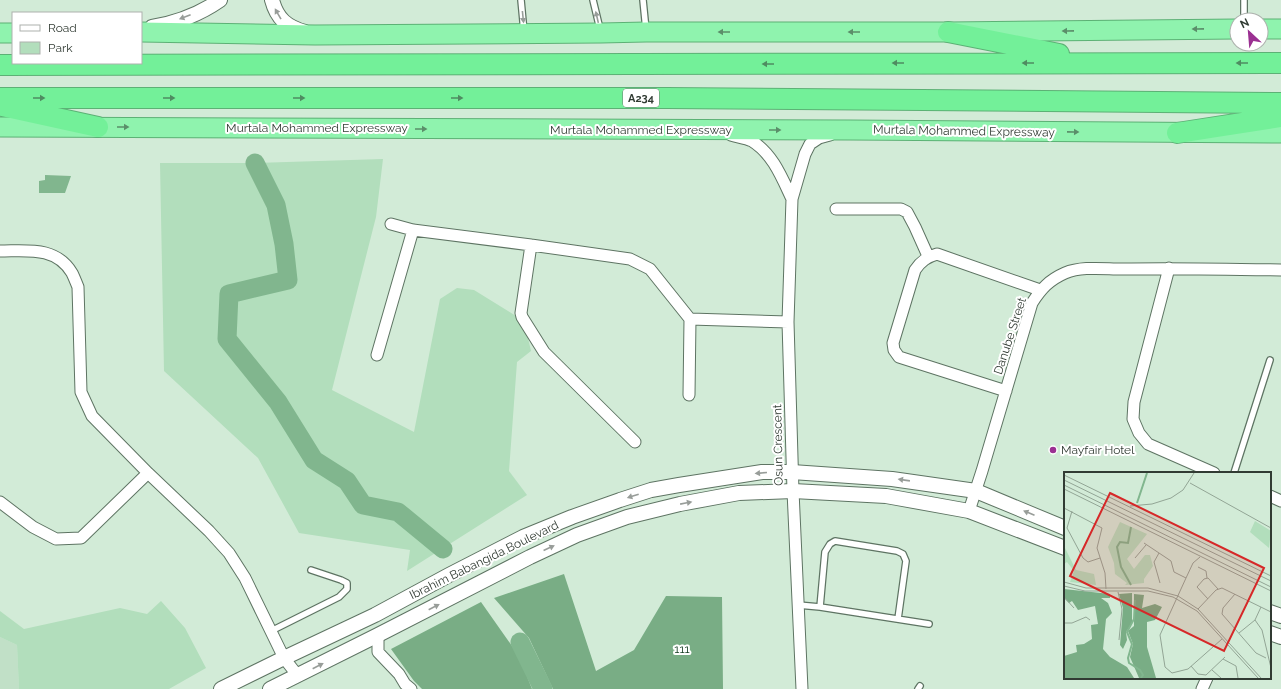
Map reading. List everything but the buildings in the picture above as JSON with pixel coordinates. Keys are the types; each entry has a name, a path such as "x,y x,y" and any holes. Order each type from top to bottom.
{"highway":[{"path":"142,32 524,34 1229,29"},
{"path":"1269,29 1281,29"},
{"path":"948,32 1060,54 1187,63"},
{"path":"0,33 12,33"},
{"path":"0,65 1281,63"},
{"name":"A234","path":"0,98 666,98 1281,103"},
{"path":"0,106 98,127"},
{"path":"1177,133 1281,117"},
{"name":"Murtala Mohammed Expressway","path":"0,127 1281,133"}],"street":[{"path":"142,28 163,25 186,18 210,7 220,0"},
{"path":"272,0 282,21 293,28 315,34"},
{"path":"713,130 751,141 767,153 779,172 792,199"},
{"path":"792,199 805,154 810,144 819,138 850,130"},
{"name":"Osun Crescent","path":"792,199 788,322 792,491 802,689"},
{"path":"836,209 901,209 907,212 928,256"},
{"path":"391,224 413,230 630,259 650,269 690,319 689,395"},
{"path":"377,355 413,230"},
{"path":"531,245 521,313 522,318 544,352 635,442"},
{"path":"0,251 40,251 52,254 71,272 78,287 81,392 92,416 148,474 209,531 229,553 245,578 284,658 298,676"},
{"path":"1006,391 899,357 894,350 893,343 915,270 920,262 928,256 937,254 1040,290"},
{"path":"1169,268 1134,402 1133,419 1139,433 1148,444 1212,472"},
{"name":"Danube Street","path":"969,511 1032,303 1040,290 1051,280 1066,272 1081,269 1169,268 1281,270"},
{"path":"690,319 788,322"},
{"name":"Ibrahim Babangida Boulevard","path":"221,689 376,615 523,537 572,516 651,490 762,472 792,472 892,479 976,492 1064,528"},
{"path":"0,502 32,527 56,539 81,538 148,474"},
{"name":"Ibrahim Babangida Boulevard","path":"270,689 577,535 620,520 680,504 739,493 792,491 886,496 969,511 1064,548"},
{"path":"1271,496 1281,501"},
{"path":"1271,612 1281,616"},
{"path":"1271,633 1281,637"},
{"path":"378,635 378,652 410,689"},
{"path":"1202,689 1207,679"}],"lane":[{"path":"521,0 524,34"},
{"path":"593,0 601,33"},
{"path":"643,0 646,32"},
{"path":"1244,0 1244,12"},
{"path":"1234,472 1270,360"},
{"path":"820,607 825,552 830,544 835,541 897,551 903,554 906,561 898,619"},
{"path":"271,630 339,597 347,589 347,583 311,570"},
{"path":"798,605 929,624"}],"shaded area":[{"path":"45,175 71,176 65,193 39,193 39,181 45,180"},
{"path":"0,637 17,645 19,689 0,689"}],"green space":[{"path":"383,159 376,217 332,390 414,432 440,299 457,288 474,290 524,321 531,351 517,362 509,471 527,495 407,571 410,550 299,533 258,458 164,371 160,163 255,163"},
{"name":"111","path":"564,574 596,671 634,650 666,596 722,597 723,689 553,689 529,638 494,598"},
{"path":"161,601 185,628 206,668 169,689 19,689 17,645 0,637 0,611 24,629 120,608 147,614"},
{"path":"481,602 519,656 532,689 422,689 414,681 391,649"}],"waterway":[{"path":"255,163 276,205 284,244 288,280 229,294 227,339 278,402 314,460 347,481 363,505 398,512 443,549"},
{"path":"520,642 543,689"}],"place":[{"name":"Mayfair Hotel","path":"1053,450"}]}
